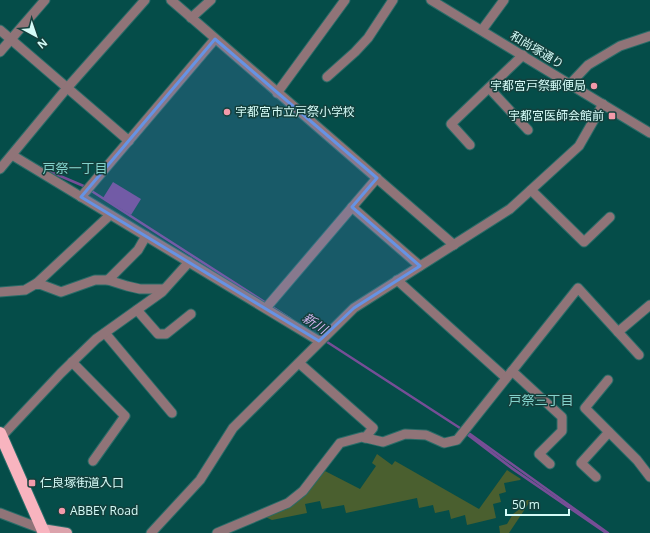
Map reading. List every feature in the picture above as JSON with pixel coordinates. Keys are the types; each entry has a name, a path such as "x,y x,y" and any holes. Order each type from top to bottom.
{"highway":[{"path":"1,434 42,532"}],"main road":[{"path":"42,532 67,533"}],"street":[{"path":"0,52 46,0"},
{"path":"0,168 67,88 145,0"},
{"path":"171,0 454,245"},
{"path":"190,18 211,0"},
{"path":"277,93 345,0"},
{"path":"327,77 368,38 392,0"},
{"name":"和尚塚通り","path":"431,0 650,133"},
{"path":"482,30 504,0"},
{"path":"0,30 129,141"},
{"path":"570,84 588,65 620,46 650,36"},
{"path":"80,197 215,39"},
{"path":"470,145 451,124 523,55"},
{"path":"489,88 528,130"},
{"path":"151,533 200,480 232,428 299,363 319,341 354,308 510,210 578,146 603,104"},
{"path":"12,155 319,341"},
{"path":"266,308 377,178"},
{"path":"531,190 584,242 610,217"},
{"path":"352,207 420,266"},
{"path":"0,292 25,290 37,283 110,215"},
{"path":"108,280 138,250 146,236"},
{"path":"1,434 96,339 164,289 189,262"},
{"path":"37,283 61,292 95,280 108,280 140,289 164,289"},
{"path":"397,280 506,378"},
{"path":"216,533 288,503 303,491 340,443 362,437 383,442 405,434 426,435 444,442 457,440 578,288 639,355"},
{"path":"618,332 650,305"},
{"path":"137,310 158,334 166,334 191,314"},
{"path":"105,333 172,413"},
{"path":"72,362 125,416 93,460"},
{"path":"299,363 373,428 365,438"},
{"path":"512,370 562,417 562,431 539,454 550,464"},
{"path":"608,380 585,408 637,460 650,477"},
{"path":"596,477 581,463 609,432"},
{"path":"0,513 42,532"}],"highlighted area":[{"path":"215,39 377,178 352,207 420,266 354,308 319,341 81,197"}],"green space":[{"path":"377,454 392,465 395,461 479,509 507,470 521,479 504,483 506,492 499,494 501,502 493,504 496,518 467,525 465,515 451,519 449,510 435,513 433,505 419,508 417,498 346,513 344,505 322,509 320,501 305,504 307,513 272,520 263,516 323,470 360,489 376,466 372,463"},
{"path":"527,500 531,500 509,533 500,533 499,526 507,524 513,514 521,508"}],"shaded area":[{"path":"113,182 141,199 131,215 103,198"},
{"path":"467,432 514,468 608,533 604,533 512,470 466,435"}],"waterway":[{"name":"新川","path":"39,167 86,187"},
{"name":"新川","path":"90,190 291,319"},
{"name":"新川","path":"324,340 463,430"},
{"name":"新川","path":"470,434 608,533"}],"place":[{"name":"宇都宮戸祭郵便局","path":"594,86"},
{"name":"宇都宮市立戸祭小学校","path":"227,112"},
{"name":"宇都宮医師会館前","path":"612,116"},
{"name":"仁良塚街道入口","path":"32,483"},
{"name":"ABBEY Road","path":"62,511"}],"district":[{"name":"戸祭一丁目","path":"75,168"},
{"name":"戸祭三丁目","path":"541,400"}]}
